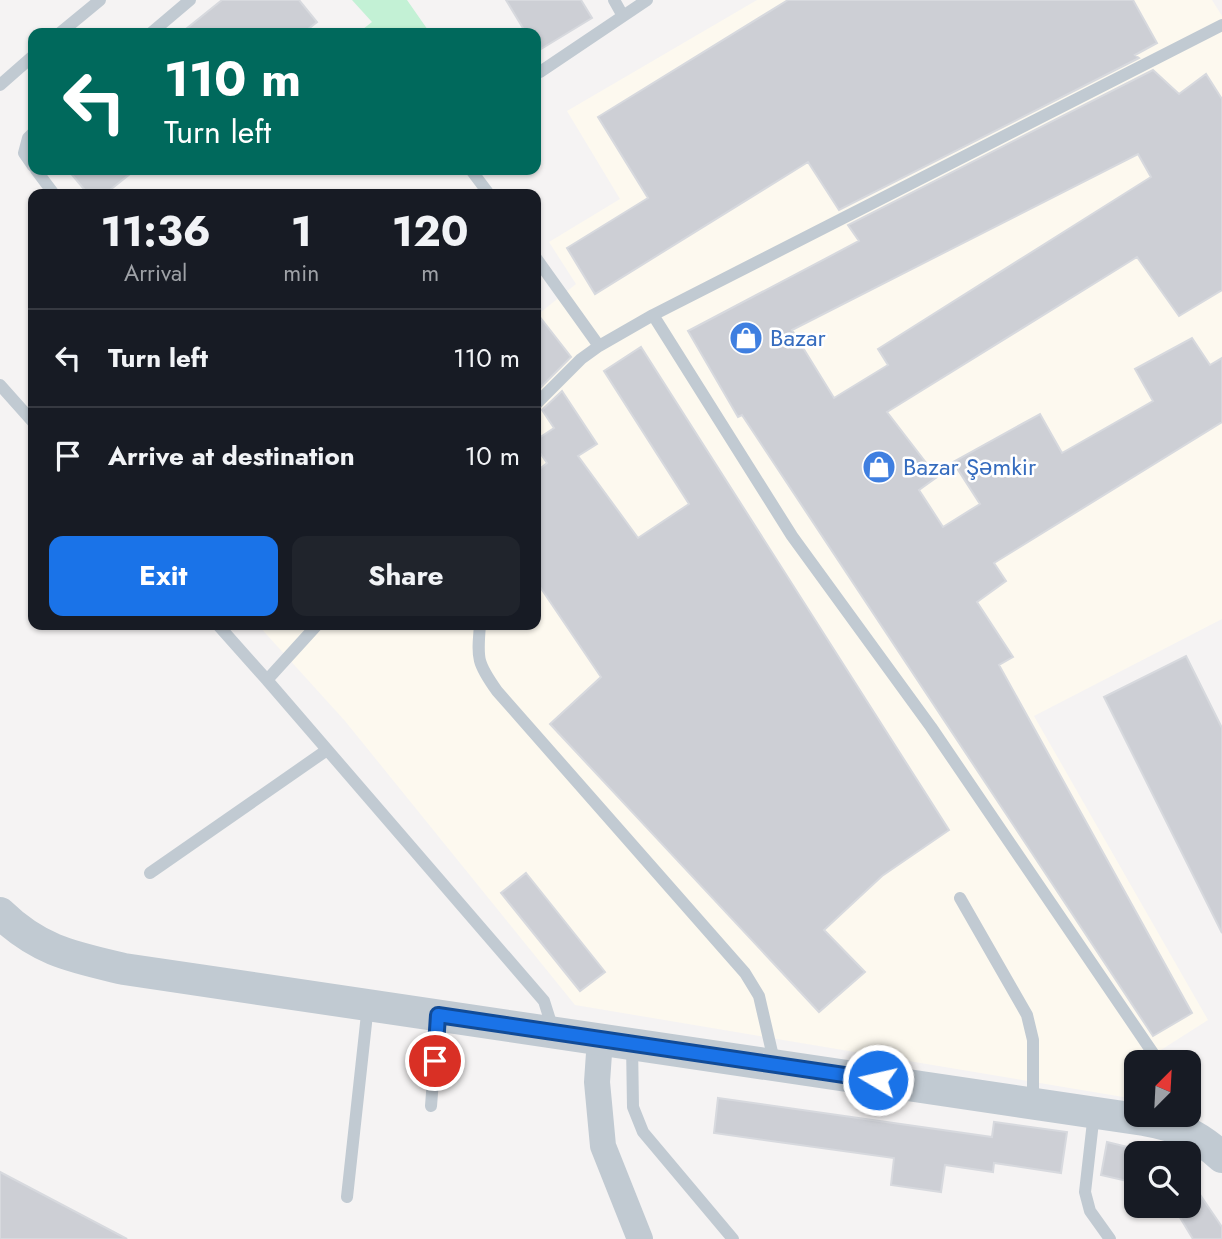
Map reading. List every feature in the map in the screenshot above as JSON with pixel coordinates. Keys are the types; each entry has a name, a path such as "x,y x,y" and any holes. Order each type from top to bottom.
{"street":[{"path":"0,913 16,928 48,948 75,958 124,969 1124,1117"},
{"path":"600,1039 597,1082 603,1146 640,1239"},
{"path":"1195,1127 1222,1157"}],"lane":[{"path":"67,28 100,0"},
{"path":"157,28 190,0"},
{"path":"614,0 623,16"},
{"path":"541,71 647,0"},
{"path":"541,399 570,368 599,346 653,315 1222,25"},
{"path":"0,85 28,60"},
{"path":"28,138 24,153 28,158"},
{"path":"541,267 599,346"},
{"path":"653,315 792,536 931,727 1150,1050"},
{"path":"0,385 28,416"},
{"path":"222,630 544,1001 550,1020"},
{"path":"267,680 312,630"},
{"path":"479,630 477,652 481,668 497,691 745,973 759,996 775,1065"},
{"path":"150,873 327,750"},
{"path":"960,898 1027,1015 1033,1040 1033,1103"},
{"path":"347,1196 368,1005"},
{"path":"431,1106 438,1015"},
{"path":"632,1044 633,1107 643,1132 733,1239"},
{"path":"1094,1112 1085,1192 1090,1211 1110,1239"}],"shaded area":[{"name":"Bazar Şəmkir","path":"757,0 1212,0 1222,16 1222,619 1034,716 1208,1020 1161,1050 1124,1050 1124,1097 575,1005 345,721 263,630 541,630 541,312 576,284 549,242 620,199 567,111"}],"green space":[{"path":"352,0 407,0 427,28 364,28 372,22"}],"building":[{"path":"222,0 299,0 317,22 309,28 187,28"},
{"path":"506,0 581,0 592,18 541,49 541,28 523,28"},
{"path":"788,0 1133,0 1157,43 1135,55 1139,58 839,210 808,162 595,294 567,248 648,198 598,117"},
{"path":"1153,70 1179,94 1206,74 1222,99 1222,290 1179,316 1137,257 887,412 937,477 919,490 943,527 980,504 953,462 1040,414 1062,453 1153,401 1135,369 1192,338 1210,365 1222,358 1222,422 994,563 1006,581 977,602 1013,657 999,665 1192,1013 1153,1036 742,415 738,417 688,331 859,241 848,225","holes":["1138,154 1151,177 878,349 888,365 834,398 792,330"]},
{"path":"72,175 129,175 111,189 84,189"},
{"path":"541,318 571,357 541,387"},
{"path":"641,347 949,830 882,876 824,930 865,972 819,1012 550,724 601,677 541,588 541,468 547,463 541,454 541,437 554,428 542,410 562,391 597,444 578,456 638,538 689,504 604,371"},
{"path":"1186,656 1222,728 1222,933 1104,697"},
{"path":"526,873 605,972 580,991 501,893"},
{"path":"718,1098 992,1137 994,1122 1067,1132 1061,1173 994,1163 993,1172 945,1165 941,1192 891,1185 894,1158 714,1133"},
{"path":"1107,1142 1124,1146 1124,1180 1101,1175"},
{"path":"0,1172 127,1239 0,1239"},
{"path":"1201,1196 1222,1227 1222,1239 1193,1239 1180,1218 1201,1218"}],"place":[{"name":"Bazar","path":"746,338"},
{"name":"Bazar Şəmkir","path":"879,467"}],"route":[{"path":"435,1061 438,1015 878,1080"}]}
